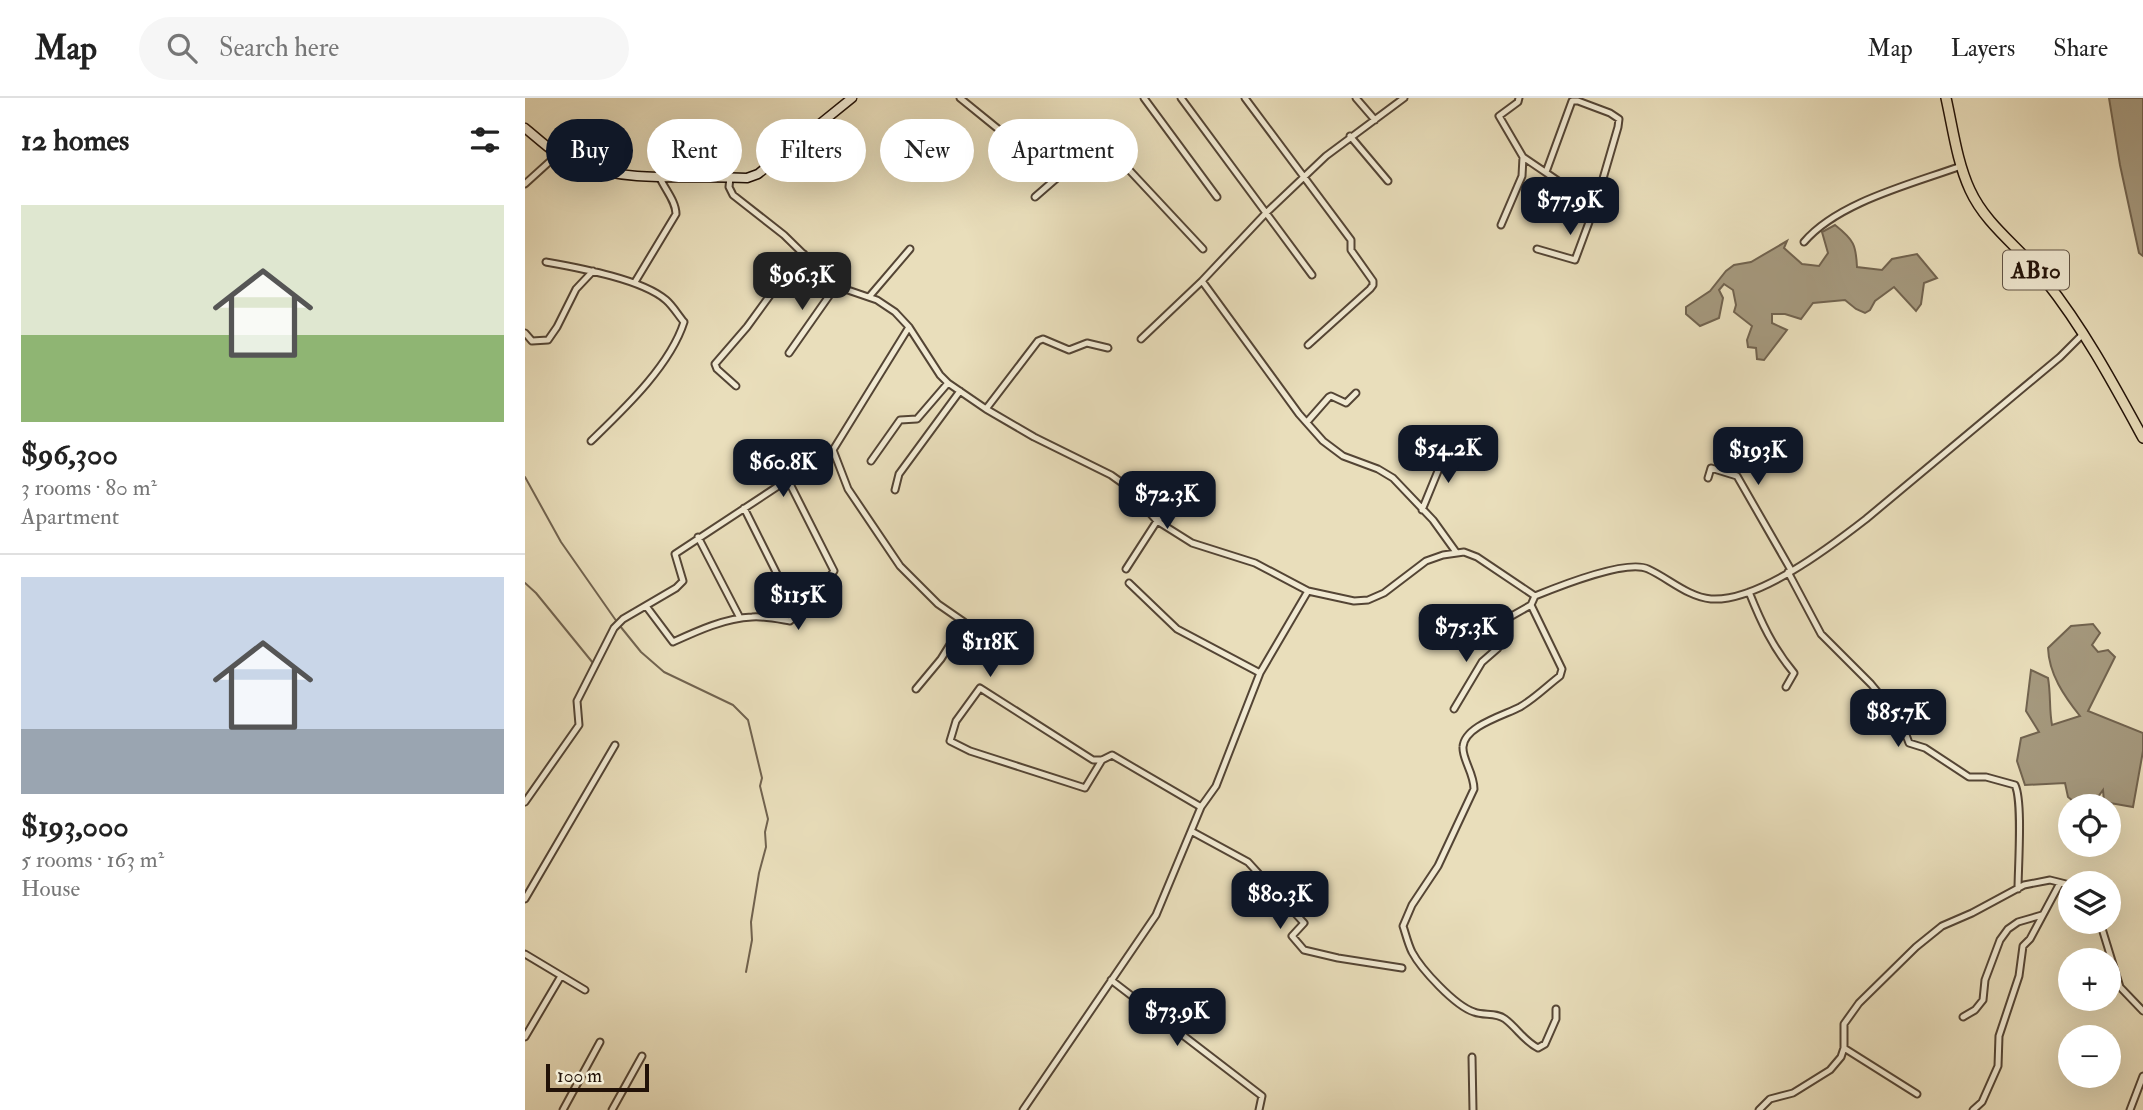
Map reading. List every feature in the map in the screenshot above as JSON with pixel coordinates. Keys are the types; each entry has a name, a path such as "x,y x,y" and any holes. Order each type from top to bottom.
{"main road":[{"path":"742,178 758,174 852,98"},
{"name":"AB10","path":"1946,98 1961,166 1980,206 2002,235 2044,277 2084,333 2143,438"},
{"path":"525,128 546,145"}],"street":[{"path":"960,98 988,121"},
{"path":"1144,98 1217,197"},
{"path":"1181,98 1312,275"},
{"path":"1245,98 1353,242 1351,250 1371,275 1373,285 1308,345"},
{"path":"1356,98 1375,120"},
{"path":"1141,338 1202,281 1303,178 1350,136 1404,98"},
{"path":"1519,98 1518,102 1499,116 1523,157 1595,206"},
{"path":"1537,249 1575,260 1595,206 1619,119 1578,101 1572,101 1546,172"},
{"path":"1350,136 1388,181"},
{"path":"1500,225 1522,176 1523,157"},
{"path":"525,184 546,165"},
{"path":"1804,242 1813,232 1848,209 1961,166"},
{"path":"1138,180 1202,249"},
{"path":"635,282 677,214 677,209 661,182"},
{"path":"730,182 733,195 784,235 836,286 885,305 909,327 948,383 1034,438 1111,475 1125,485 1157,522 1192,543 1255,564 1308,591 1355,601 1368,600 1393,587 1426,561 1464,552 1477,557 1535,596"},
{"path":"1035,197 1052,182"},
{"path":"869,298 910,249"},
{"path":"736,386 715,364 747,327 786,272 804,254"},
{"path":"546,262 593,271 628,283 635,282 665,299 684,322 680,335 641,392 591,441"},
{"path":"525,333 533,341 548,340 576,289 593,271"},
{"path":"1202,281 1307,422 1330,448 1393,478 1445,535 1456,552"},
{"path":"789,353 836,286"},
{"path":"525,802 579,725 577,701 614,628 623,619 676,588 683,580 675,554 833,450 909,327"},
{"path":"1438,615 1476,633 1531,605 1535,596 1561,585 1623,568 1641,566 1697,596 1712,599 1749,592 1790,571 1866,519 2060,357 2084,333"},
{"path":"986,409 1038,341 1044,339 1069,350 1087,343 1108,348"},
{"path":"871,461 900,420 917,419 948,383"},
{"path":"895,490 899,474 960,391"},
{"path":"1307,422 1329,397 1346,402 1356,393"},
{"path":"833,450 848,489 900,566 938,604 964,622 941,659 916,690"},
{"path":"1422,510 1434,485 1440,453"},
{"path":"1708,478 1711,468 1737,476 1790,571 1821,634 1871,684 1899,719 1909,743 1925,748 1969,777 1986,777 2015,786 2018,799 2018,889"},
{"path":"646,606 673,642 699,630 740,618 790,621 809,603 834,571 788,480"},
{"path":"1126,569 1157,522 1199,485"},
{"path":"744,508 797,614"},
{"path":"698,537 740,618"},
{"path":"1129,583 1177,629 1260,673"},
{"path":"1023,1110 1156,915 1201,807 1216,786 1260,673 1308,591"},
{"path":"1749,592 1765,632 1794,674 1786,687"},
{"path":"1531,605 1562,669 1560,677 1521,707 1495,717 1464,740 1462,750 1474,777 1474,789 1438,866 1412,905 1403,926 1413,954 1438,984 1475,1013 1504,1018 1528,1043 1538,1048 1545,1044 1556,1019 1556,1009"},
{"path":"1454,709 1482,662 1498,648 1495,625"},
{"path":"1102,760 1085,788 970,751 950,741 956,721 979,688 1093,760 1102,760 1112,755 1201,807"},
{"path":"525,899 615,744"},
{"path":"1191,831 1248,863 1304,923 1292,936 1304,950 1402,968"},
{"path":"1759,1110 1770,1099 1793,1093 1830,1070 1841,1057 1844,1048 1844,1024 1859,1003 1916,947 1942,926 1972,914 2024,885 2050,880 2058,882"},
{"path":"1973,1110 1982,1102 1999,1066 2000,1036 2019,976 2023,958 2022,946 2030,939 2058,887"},
{"path":"1963,1017 1975,1010 1983,1000 1985,979 2000,940 2008,929 2018,922 2042,915"},
{"path":"2104,934 2120,987 2143,1011"},
{"path":"525,954 585,990"},
{"path":"525,1037 561,976"},
{"path":"1111,981 1262,1097 1259,1110"},
{"path":"563,1110 600,1042"},
{"path":"1844,1048 1917,1094"},
{"path":"612,1110 642,1056"},
{"path":"1472,1057 1473,1110"},
{"path":"2130,1110 2143,1076"}],"shaded area":[{"path":"2109,98 2143,98 2143,256 2139,253 2120,165"},
{"path":"1835,225 1853,243 1857,267 1882,270 1892,259 1917,254 1937,278 1924,283 1921,304 1916,311 1894,287 1875,301 1865,313 1845,300 1813,303 1801,319 1785,314 1772,314 1772,323 1787,330 1764,360 1757,359 1756,348 1748,347 1747,340 1752,326 1734,312 1736,305 1733,290 1724,284 1719,290 1723,298 1719,318 1700,326 1686,314 1686,307 1710,291 1734,265 1751,262 1787,241 1784,248 1802,264 1819,266 1828,253 1822,232"},
{"path":"2093,624 2100,633 2092,645 2098,652 2108,650 2115,657 2088,711 2143,733 2143,751 2133,807 2121,805 2121,794 2103,794 2103,790 2100,794 2067,794 2065,783 2025,785 2017,761 2021,738 2039,732 2026,711 2031,670 2048,678 2052,725 2080,716 2058,684 2051,667 2048,648 2071,626"}],"waterway":[{"path":"525,477 561,542 617,622"},
{"path":"525,583 593,663"},
{"path":"620,626 641,652 664,672 733,705 748,720 762,778 760,786 768,819 766,847 751,922 752,940 746,972"}]}
